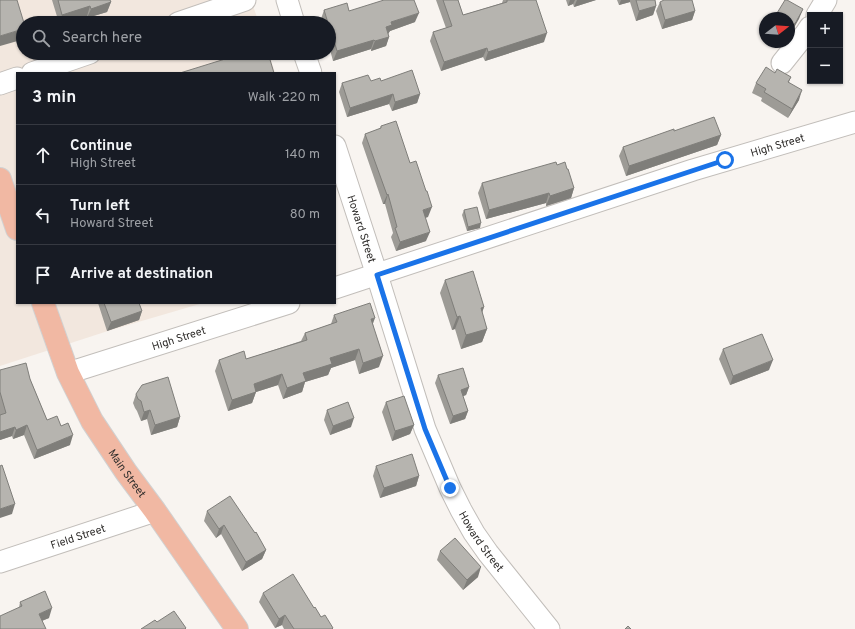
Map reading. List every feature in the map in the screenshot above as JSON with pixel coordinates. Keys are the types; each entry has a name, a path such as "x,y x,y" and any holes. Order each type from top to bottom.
{"main road":[{"path":"0,179 16,226"},
{"name":"Main Street","path":"43,304 68,373 92,421 126,472 237,629"}],"street":[{"path":"198,16 245,0"},
{"path":"287,0 292,16"},
{"path":"819,12 826,0"},
{"path":"782,63 807,32"},
{"path":"35,72 70,60"},
{"path":"306,60 311,72"},
{"path":"0,84 16,78"},
{"name":"High Street","path":"336,288 693,170 855,122"},
{"name":"Howard Street","path":"336,149 425,429 450,488 464,516 483,546 549,629"},
{"name":"High Street","path":"68,373 286,304"},
{"name":"Field Street","path":"0,562 155,511"}],"shaded area":[{"path":"0,0 251,0 257,16 16,16 16,60 271,60 275,72 16,72 16,304 200,304 111,330 0,366"}],"building":[{"path":"0,0 17,0 22,16 16,16 16,31 0,36"},
{"path":"58,0 110,0 111,2 91,9 90,6 62,15"},
{"path":"384,0 414,0 419,13 391,22 392,25 386,27 389,37 337,51 336,16 326,16 324,10 347,3 349,11"},
{"path":"443,0 458,0 463,15 507,2 507,0 536,0 547,33 488,52 487,48 444,62 433,32 452,26"},
{"path":"636,0 655,0 656,6 639,11"},
{"path":"664,0 692,0 695,11 665,20 660,2"},
{"path":"785,0 803,9 795,23 795,12 778,12"},
{"path":"222,60 270,60 274,72 183,72"},
{"path":"766,67 775,73 777,69 791,77 788,82 802,90 792,109 764,92 766,89 756,83"},
{"path":"412,70 420,94 395,102 393,94 350,108 342,83 368,75 371,81 380,78 381,81"},
{"path":"714,117 721,135 629,166 623,147"},
{"path":"396,121 410,163 416,161 432,207 423,210 430,232 400,242 395,228 397,227 388,194 387,195 365,134"},
{"path":"556,162 557,165 565,162 574,188 550,196 549,193 489,210 482,183"},
{"path":"477,207 481,223 468,227 464,210"},
{"path":"473,271 484,307 481,308 487,329 466,335 460,316 457,317 445,280"},
{"path":"370,303 375,318 371,319 383,356 363,363 359,349 330,358 332,364 303,373 306,381 287,388 282,374 254,384 256,392 232,400 219,360 244,351 246,359 307,340 305,333 337,322 334,315"},
{"path":"104,304 139,304 142,311 111,322"},
{"path":"762,334 773,360 733,376 723,349"},
{"path":"26,363 30,379 47,420 57,416 61,426 68,423 73,435 37,450 27,425 16,430 15,427 0,432 0,415 6,413 0,392 0,370"},
{"path":"463,368 469,387 461,390 468,411 453,416 438,375"},
{"path":"168,377 180,417 155,425 150,410 144,412 141,401 138,399 136,394 142,385"},
{"path":"404,396 414,425 395,431 386,402"},
{"path":"348,402 354,418 333,426 327,410"},
{"path":"412,454 419,476 384,488 376,466"},
{"path":"2,465 15,504 0,509 0,466"},
{"path":"230,496 255,533 256,532 266,550 246,562 224,525 219,529 207,511"},
{"path":"455,538 481,567 467,580 440,551"},
{"path":"293,574 314,608 315,607 321,617 325,615 333,628 332,629 294,629 285,615 279,619 263,593"},
{"path":"45,591 52,608 39,614 46,629 0,629 0,616 22,606 20,602"},
{"path":"174,611 186,628 185,629 141,629 155,620 157,622"}],"route":[{"path":"450,488 425,429 377,275 725,160"}]}
